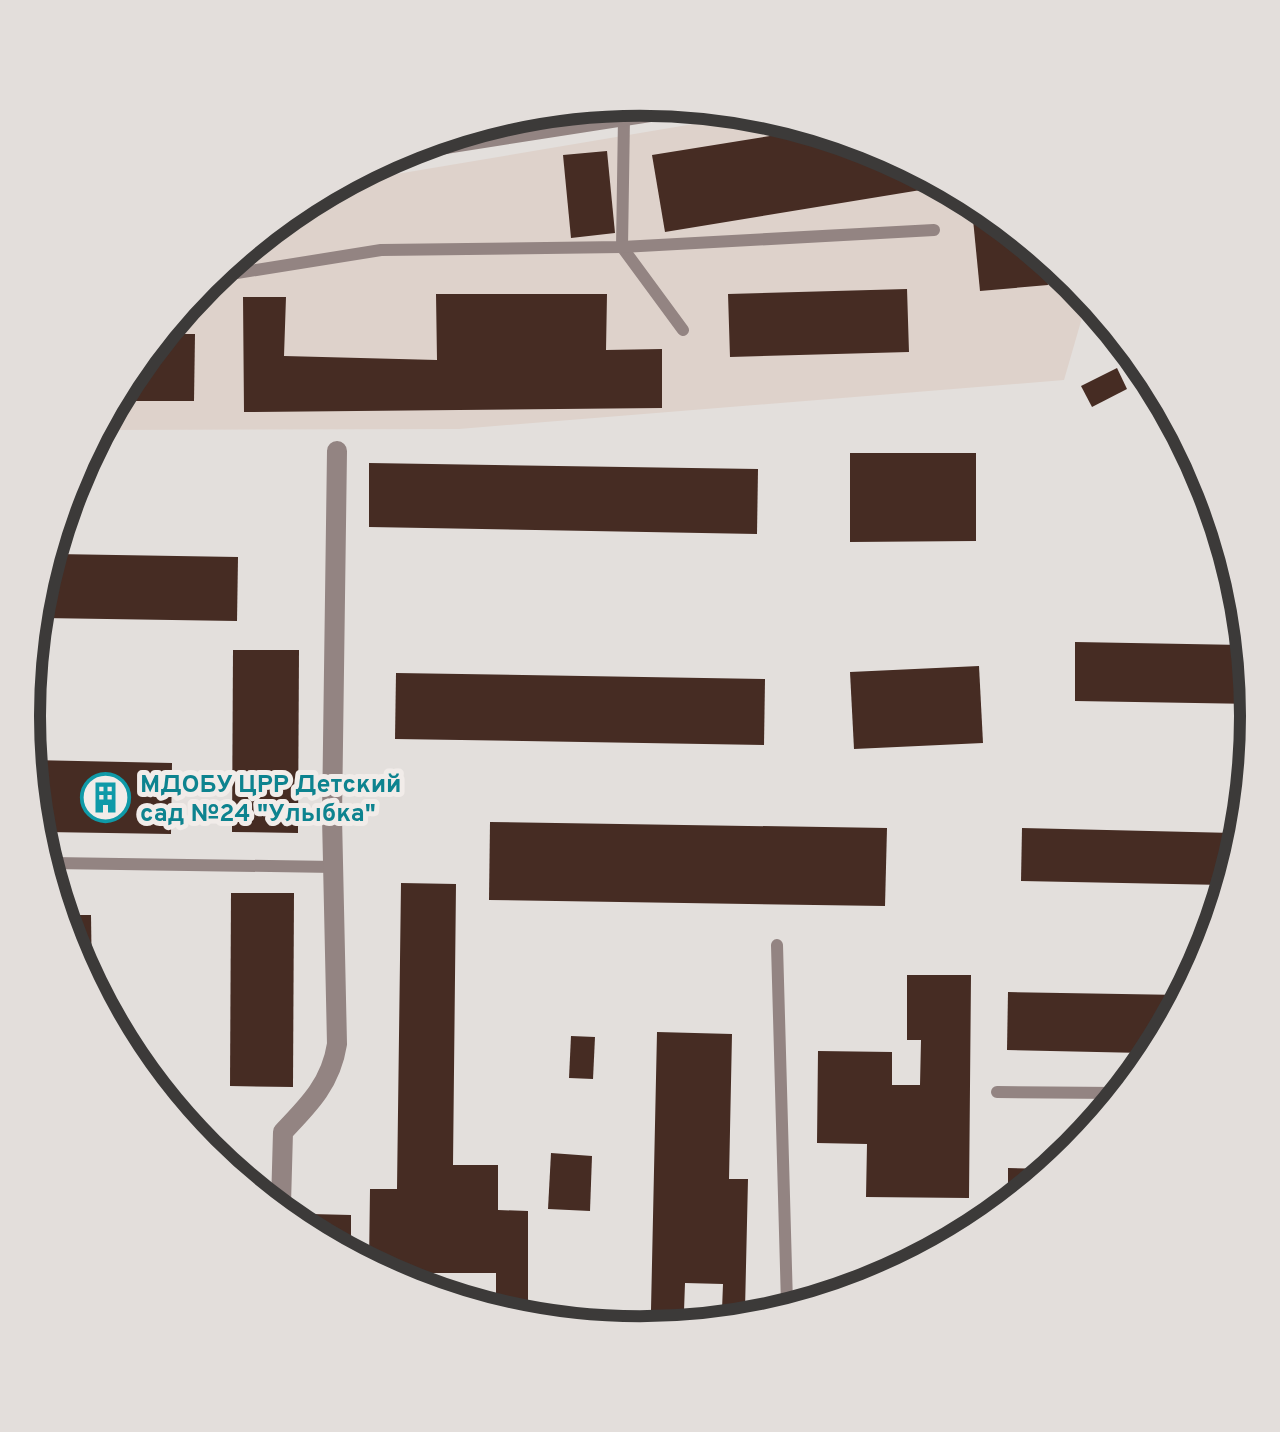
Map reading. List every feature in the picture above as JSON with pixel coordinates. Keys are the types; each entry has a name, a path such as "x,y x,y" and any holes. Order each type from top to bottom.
{"street":[{"path":"472,140 628,116"},
{"path":"281,1196 283,1132 316,1097 333,1067 337,1044 338,451"}],"lane":[{"path":"624,117 622,247 682,330"},
{"path":"235,273 381,250 622,247 934,230"},
{"path":"58,863 335,867"},
{"path":"777,945 787,1298"},
{"path":"997,1092 1106,1093"}],"shaded area":[{"path":"714,121 757,128 833,148 940,196 1036,265 1084,312 1064,380 459,429 113,430 164,351 244,265 307,217 376,177"}],"building":[{"path":"784,134 870,162 926,189 665,232 652,155"},
{"path":"607,151 615,233 571,238 563,155"},
{"path":"973,217 1036,265 1047,276 1048,285 980,291"},
{"path":"907,289 909,352 730,357 728,294"},
{"path":"436,294 607,294 606,350 662,349 662,408 244,412 243,297 286,297 284,356 437,360"},
{"path":"178,334 195,334 194,401 130,401"},
{"path":"1117,368 1127,389 1092,407 1081,386"},
{"path":"850,453 976,453 976,541 850,542"},
{"path":"369,463 758,469 757,534 369,527"},
{"path":"62,554 238,557 237,621 49,618"},
{"path":"1075,642 1236,645 1240,704 1075,701"},
{"path":"233,650 299,650 298,833 232,832"},
{"path":"979,666 983,743 854,749 850,672"},
{"path":"396,673 765,679 764,745 395,739"},
{"name":"МДОБУ ЦРР Детский сад №24 \"Улыбка\"","path":"42,760 172,763 171,834 52,832"},
{"path":"490,822 887,828 885,906 489,900"},
{"path":"1022,828 1228,833 1216,885 1021,881"},
{"path":"401,883 456,884 453,1165 498,1165 498,1210 528,1211 528,1305 496,1298 496,1273 418,1273 369,1251 370,1189 397,1189"},
{"path":"231,893 294,893 293,1087 230,1086"},
{"path":"74,915 91,915 92,958"},
{"path":"907,975 971,975 969,1198 866,1197 867,1144 817,1143 818,1051 892,1052 892,1085 920,1085 921,1040 907,1040"},
{"path":"1008,992 1171,995 1136,1053 1007,1050"},
{"path":"657,1032 732,1034 729,1179 748,1179 745,1306 722,1310 723,1284 685,1283 684,1311 651,1310"},
{"path":"571,1036 595,1037 593,1079 569,1078"},
{"path":"551,1153 592,1156 590,1211 548,1209"},
{"path":"1008,1168 1034,1169 1008,1190"},
{"path":"311,1214 351,1215 351,1242 340,1236"}],"place":[{"name":"МДОБУ ЦРР Детский сад №24 \"Улыбка\"","path":"105,797"}]}
